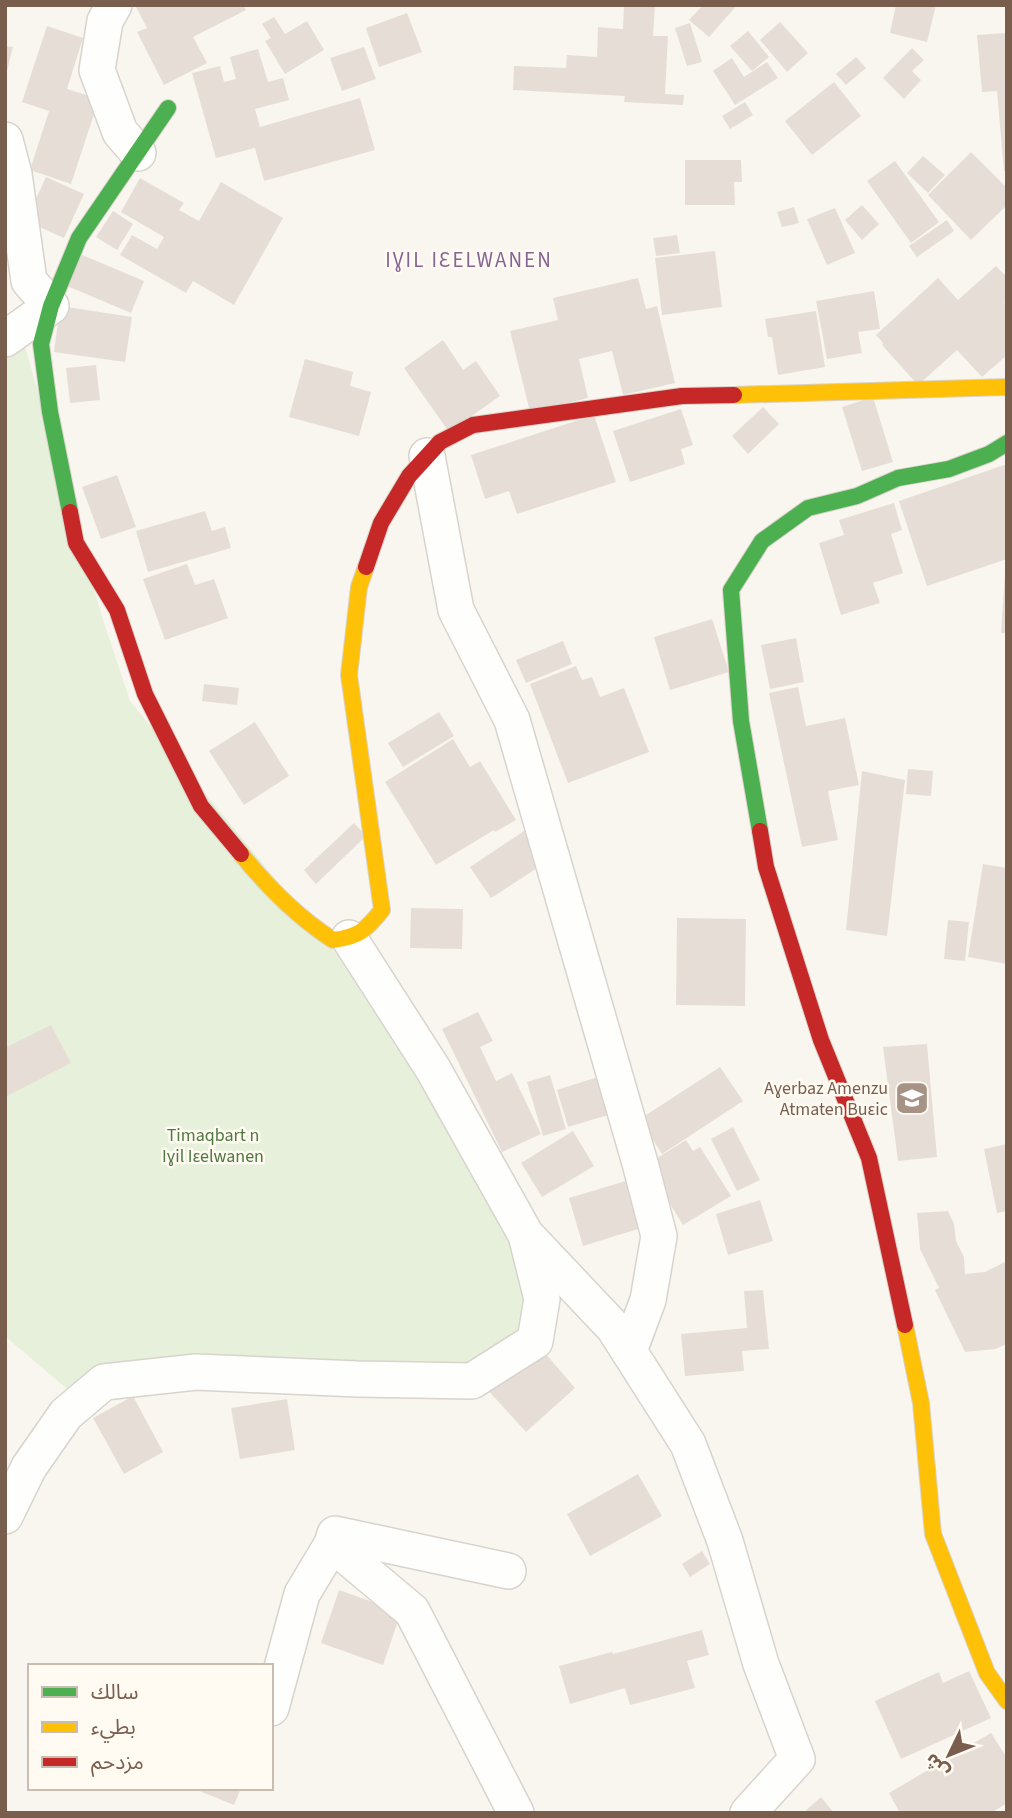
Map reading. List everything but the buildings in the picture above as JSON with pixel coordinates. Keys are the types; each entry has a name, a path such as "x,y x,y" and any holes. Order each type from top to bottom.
{"street":[{"path":"114,5 105,21 97,70 120,132 138,153"},
{"path":"168,108 79,238 51,306 41,344 50,412 76,543 117,610 145,694 201,806 257,874 316,929 332,940 349,938 367,929 382,910 349,675 359,587 381,523 409,476 440,442 473,425 682,396 1007,387"},
{"path":"5,140 14,174 29,281 51,306"},
{"path":"5,339 51,306"},
{"path":"1007,443 989,454 949,469 898,478 857,496 808,508 762,541 731,590 741,721 766,867 821,1040 869,1158 921,1403 933,1534 987,1673 1007,1702"},
{"path":"427,456 456,610 512,720 659,1236 648,1300 629,1351"},
{"path":"349,938 433,1069 526,1235 614,1328 688,1444 725,1541 761,1664 797,1759 748,1813"},
{"path":"5,1516 30,1468 66,1414 104,1382 196,1372 472,1381 535,1341 542,1299 526,1235"},
{"path":"273,1701 302,1594 332,1544 335,1534 508,1571"},
{"path":"332,1544 412,1611 516,1813"}],"green space":[{"name":"Timaqbart n Iɣil Iɛelwanen","path":"24,343 102,617 130,701 338,956 417,1079 509,1242 524,1299 519,1330 467,1362 357,1361 196,1354 97,1365 67,1389 5,1336 5,357"}],"traffic: fast":[{"path":"70,512 50,412 41,344 51,306 79,238 168,108"},
{"path":"760,831 741,721 731,590 762,541 808,508 857,496 898,478 949,469 989,454 1007,443"}],"traffic: slow":[{"path":"734,395 1007,387"},
{"path":"241,854 284,900 333,940 361,931 382,910 349,675 359,587 366,567"},
{"path":"905,1325 921,1403 933,1534 987,1673 1007,1701"}],"traffic: jam":[{"path":"366,567 381,523 409,476 440,442 473,425 682,396 734,395"},
{"path":"70,512 76,543 117,610 145,694 201,806 241,854"},
{"path":"760,831 766,867 821,1040 869,1158 905,1325"}],"place":[{"name":"Aɣerbaz Amenzu Atmaten Buɛic","path":"912,1098"}],"district":[{"name":"IƔIL IƐELWANEN","path":"469,260"}]}
